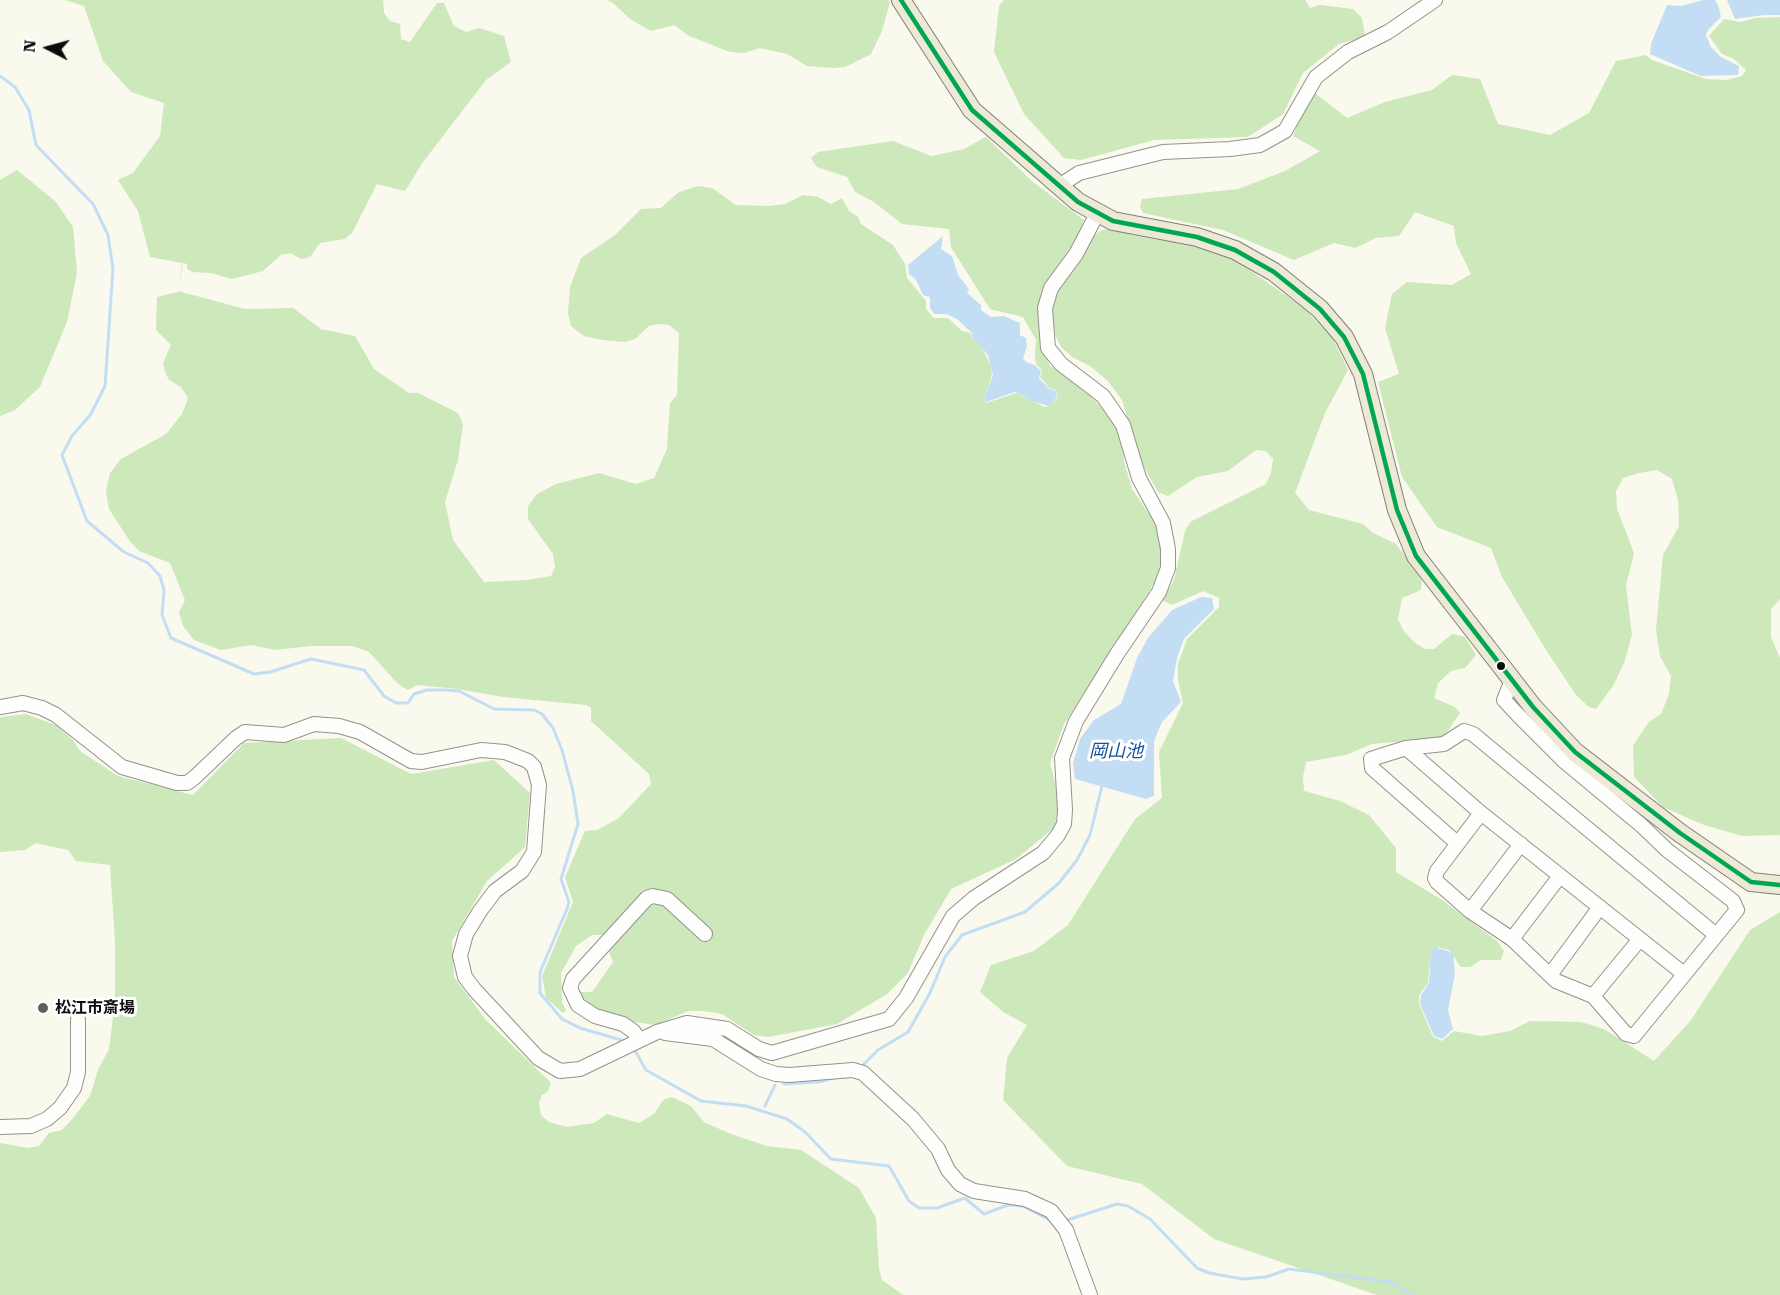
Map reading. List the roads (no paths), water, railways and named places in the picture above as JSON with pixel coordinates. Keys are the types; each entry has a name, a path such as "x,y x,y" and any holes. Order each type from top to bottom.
{"main road":[{"path":"901,0 972,110 1059,186 1097,214 1113,221 1197,237 1235,250 1274,272 1333,322 1363,374 1397,510 1408,540 1429,574 1512,680 1575,752 1651,812 1751,882 1780,885"}],"street":[{"path":"1059,186 1079,173 1163,152 1230,149 1260,145 1286,131 1316,77 1348,52 1388,32 1435,0"},
{"path":"0,707 23,703 56,714 122,767 177,783 187,783 194,778 245,732 285,735 314,724 339,726 360,732 411,761 422,762 481,750 505,752 521,757 534,767 539,785 534,852 522,871 495,891 480,911 462,945 461,968 474,989 538,1059 560,1071 580,1069 657,1032 687,1023 714,1025 737,1033 759,1049 771,1053 889,1019 906,998 953,916 974,898 1042,853 1058,835 1064,824 1065,810 1062,758 1076,721 1159,592 1169,560 1163,523 1139,478 1123,425 1103,396 1061,364 1048,348 1045,308 1051,288 1076,254 1097,214"},
{"path":"1481,813 1437,871 1435,878 1470,911 1512,939 1556,981 1593,996 1626,1034 1634,1036 1737,909 1738,905 1666,850 1641,825 1564,761 1518,715 1504,700 1512,680"},
{"path":"1457,843 1372,768 1370,763 1373,756 1406,748 1444,744 1464,731 1473,734 1716,935"},
{"path":"1406,748 1481,813 1684,974"},
{"path":"1470,911 1521,844"},
{"path":"1512,939 1560,876"},
{"path":"634,1043 633,1030 623,1024 595,1016 578,1005 570,988 573,979 647,898 653,896 667,899 705,934"},
{"path":"1550,975 1600,907"},
{"path":"1593,996 1640,939"},
{"path":"0,1128 31,1126 47,1119 67,1098 74,1088 78,1072 78,1019"},
{"path":"657,1032 713,1039 761,1069 776,1074 843,1070 862,1073 913,1119 938,1149 948,1170 960,1184 974,1191 1025,1200 1051,1211 1061,1222 1090,1295"}],"water":[{"path":"1703,0 1715,0 1721,17 1706,35 1711,47 1721,57 1739,66 1738,75 1701,76 1650,54 1651,44 1667,5 1681,6"},
{"path":"1727,0 1780,0 1780,15 1735,19"},
{"path":"943,236 941,249 952,256 958,275 969,289 967,293 981,305 981,310 991,317 1004,316 1020,323 1020,335 1026,338 1027,347 1023,358 1041,371 1039,378 1049,389 1056,391 1057,397 1049,406 1034,402 1015,392 986,402 984,399 993,375 988,355 972,337 972,333 957,319 946,314 934,314 930,308 930,297 923,295 916,280 909,274 908,265"},
{"name":"岡山池","path":"1201,597 1212,598 1214,609 1184,639 1177,658 1173,681 1181,702 1162,722 1154,741 1154,796 1146,799 1075,779 1073,763 1080,739 1094,720 1121,704 1137,658 1148,638 1172,610"},
{"path":"1436,947 1453,953 1455,974 1448,1010 1453,1029 1442,1039 1434,1036 1420,1004 1421,995 1429,983 1431,951"}],"waterway":[{"path":"0,76 15,87 29,110 36,145 93,204 108,235 113,269 105,386 91,414 72,436 62,455 87,521 124,552 148,563 160,576 164,590 162,615 171,638 254,674 270,672 311,659 364,670 384,696 396,703 408,703 414,694 427,690 459,691 494,709 534,710 542,714 553,728 562,750 573,791 578,824 561,879 569,902 540,972 540,993 562,1019 580,1028 628,1042"},
{"path":"861,1067 878,1050 908,1032 930,993 945,957 962,935 1025,912 1059,883 1077,860 1090,835 1102,786"},
{"path":"633,1047 646,1070 701,1101 746,1106 787,1119 805,1132 831,1159 889,1166 909,1201 919,1208 937,1208 965,1198 984,1214 1008,1205 1023,1206 1055,1223"},
{"path":"784,1084 819,1082 834,1078"},
{"path":"765,1106 775,1085"},
{"path":"1064,1221 1117,1204 1128,1206 1150,1219 1197,1268 1209,1273 1243,1279 1266,1277 1289,1269 1391,1282 1412,1295"}],"place":[{"name":"松江市斎場","path":"43,1008"}]}
